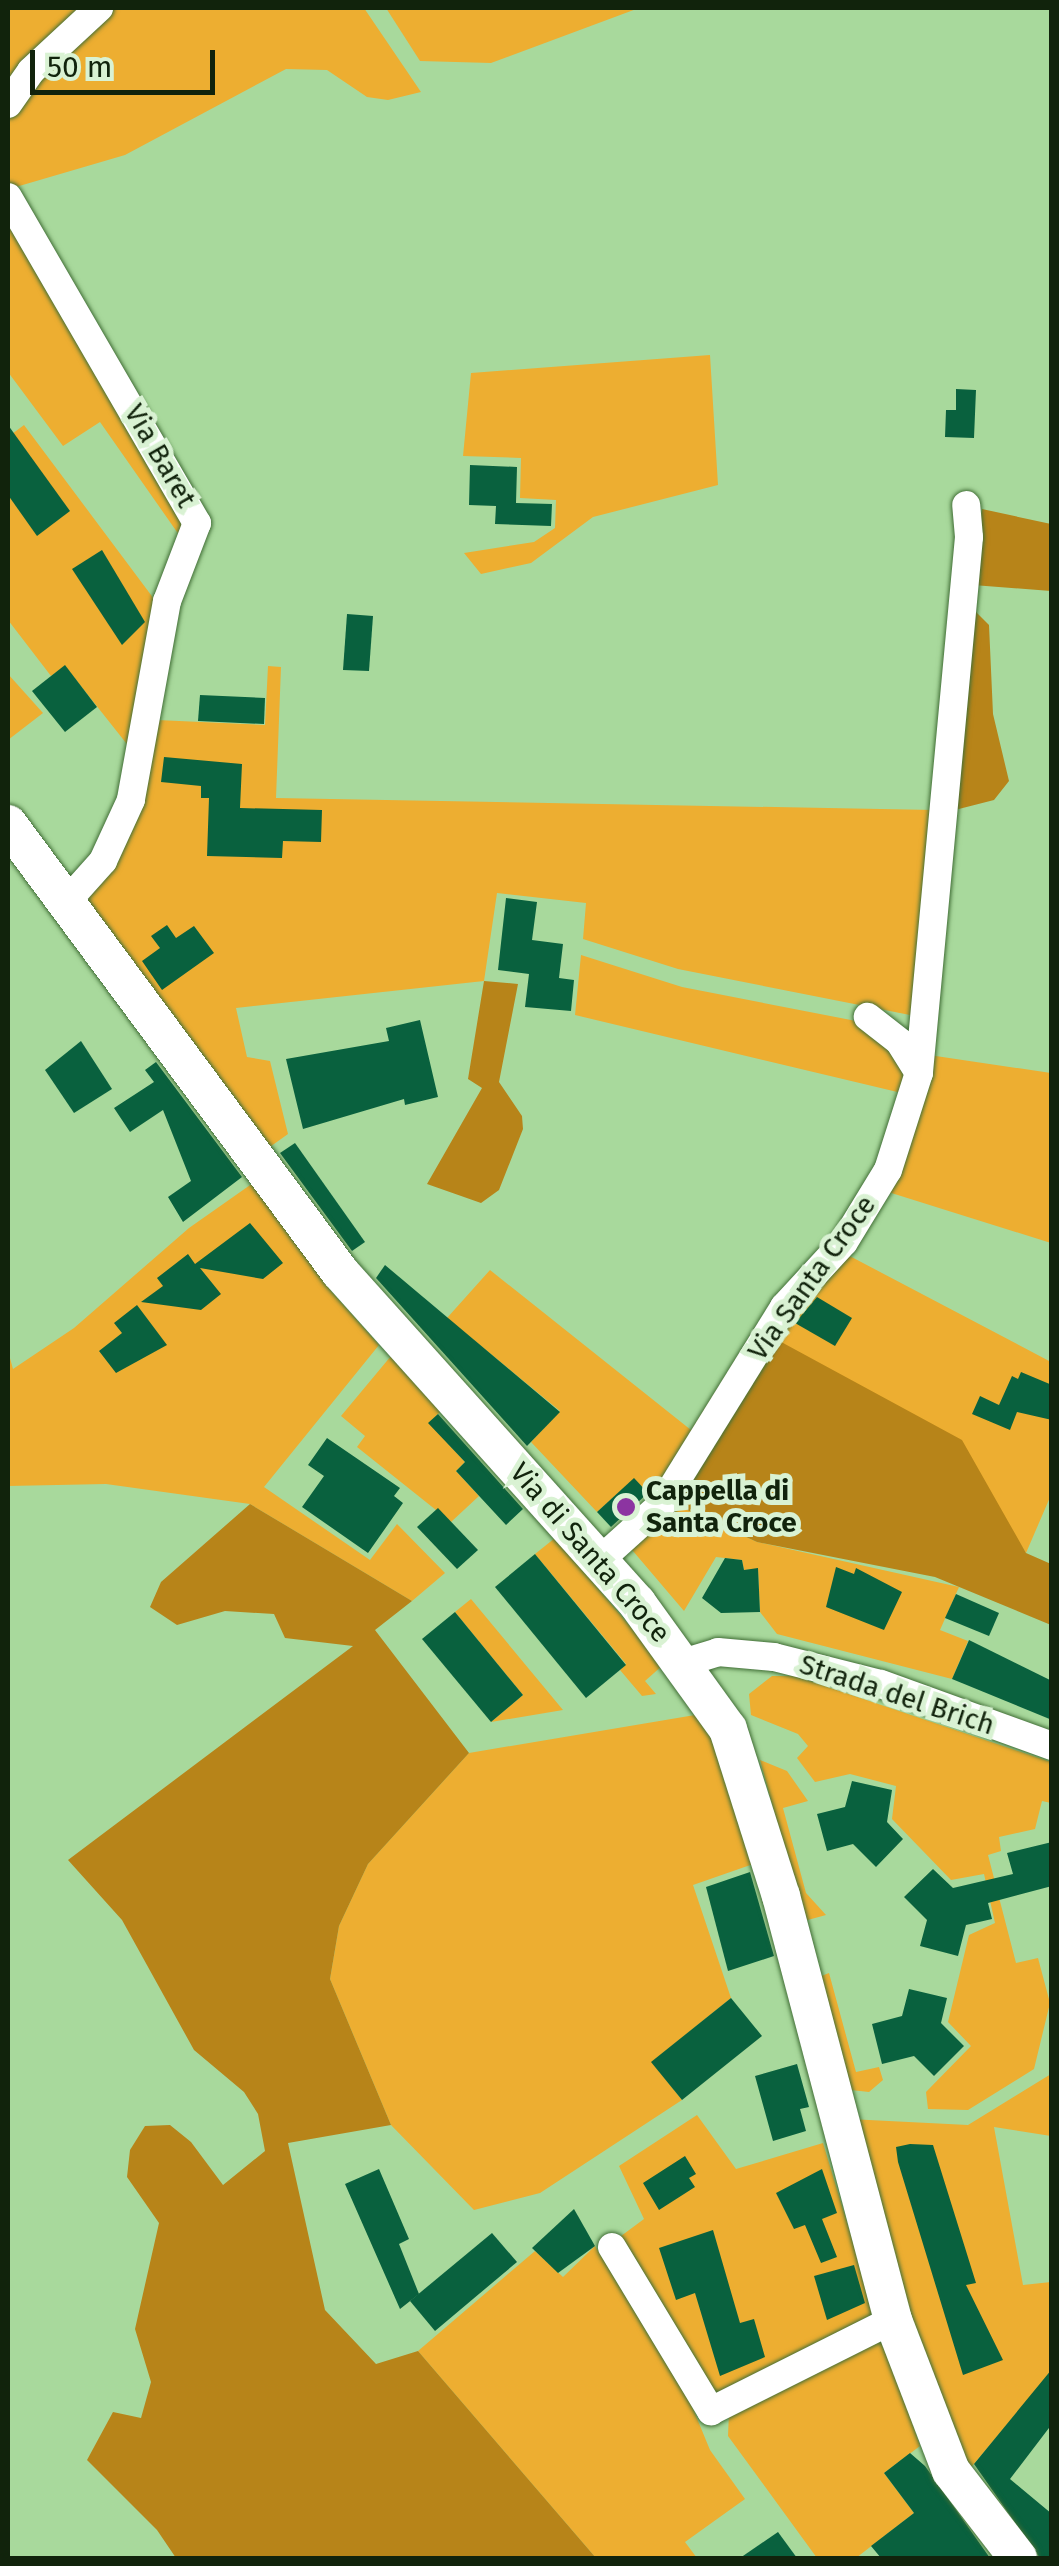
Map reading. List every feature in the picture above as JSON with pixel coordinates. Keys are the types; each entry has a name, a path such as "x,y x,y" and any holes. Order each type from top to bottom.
{"main road":[{"name":"Via di Santa Croce","path":"8,824 69,900 340,1272 600,1560 683,1663 736,1745 893,2320 951,2471 1018,2558"}],"street":[{"path":"8,104 31,71 99,8"},
{"name":"Via Baret","path":"8,197 197,522 167,602 130,800 103,861 69,900"},
{"name":"Via Santa Croce","path":"600,1560 662,1504 784,1307 856,1224 902,1140 919,1073 969,537 966,505"},
{"path":"868,1017 900,1042 919,1073"},
{"name":"Strada del Brich","path":"683,1663 718,1652 774,1657 881,1684 1052,1746"},
{"path":"612,2247 711,2411 893,2320"}],"shaded area":[{"path":"8,8 86,8 8,91"},
{"path":"112,8 364,8 421,92 388,100 367,97 327,70 286,69 125,155 9,189 8,115 17,98"},
{"path":"386,8 639,8 491,63 420,61"},
{"path":"8,208 182,502 184,542 100,422 63,446 8,372"},
{"path":"710,355 718,485 593,517 531,563 481,574 464,553 534,542 555,528 556,500 520,498 521,458 463,456 471,373"},
{"path":"24,425 157,603 130,748 65,666 51,676 8,620 8,437"},
{"path":"982,509 1051,524 1051,591 973,585"},
{"path":"971,607 989,625 993,714 1009,781 994,800 951,811"},
{"path":"268,666 281,667 276,798 934,810 915,1016 678,969 583,939 586,903 497,893 484,981 236,1008 247,1057 270,1061 288,1134 267,1149 87,901 134,827 157,720 265,725"},
{"path":"8,674 43,713 8,740"},
{"path":"581,955 682,987 856,1021 903,1059 910,1095 575,1015"},
{"path":"484,981 518,984 499,1082 522,1116 523,1129 499,1190 481,1203 427,1184 482,1088 468,1079"},
{"path":"929,1055 1051,1073 1051,1243 885,1191"},
{"path":"253,1183 331,1291 379,1345 264,1487 370,1560 397,1524 445,1573 412,1601 250,1504 106,1484 8,1486 8,1351 13,1369 74,1328 189,1228"},
{"path":"844,1253 1051,1362 1051,1495 1026,1553 1006,1522 772,1337"},
{"path":"490,1270 691,1430 760,1320 655,1501 634,1479 597,1512 531,1442 560,1411 447,1318"},
{"path":"772,1337 962,1440 1026,1553 1051,1564 1051,1625 935,1577 757,1542 672,1503"},
{"path":"391,1356 442,1410 429,1423 465,1462 456,1471 479,1496 451,1522 357,1447 365,1436 341,1416"},
{"path":"672,1503 757,1542 959,1587 940,1630 968,1641 952,1679 777,1634 760,1612 758,1569 744,1570 742,1560 716,1557 684,1611 627,1544"},
{"path":"250,1504 412,1601 375,1630 469,1753 368,1864 339,1926 330,1979 391,2125 288,2143 325,2310 376,2364 418,2351 596,2558 176,2558 157,2530 87,2460 113,2412 141,2418 151,2382 135,2329 159,2223 127,2177 130,2150 145,2126 170,2125 191,2142 223,2185 265,2151 258,2114 244,2092 194,2050 122,1920 68,1860 353,1646 285,1638 274,1614 225,1611 177,1625 150,1607 161,1582"},
{"path":"555,1538 663,1665 645,1681 656,1694 642,1696 620,1670 626,1664 535,1554"},
{"path":"471,1599 563,1710 491,1722 523,1695 455,1612"},
{"path":"772,1676 795,1676 1051,1762 1051,1803 1042,1801 1035,1829 999,1837 1001,1851 988,1855 1016,1963 1038,1958 1050,2003 1034,2069 968,2110 928,2109 926,2092 971,2046 948,2022 969,1935 995,1923 984,1874 951,1880 892,1819 896,1786 850,1774 815,1782 797,1758 808,1746 798,1734 751,1715 749,1694"},
{"path":"701,1714 717,1736 759,1862 693,1885 731,1998 652,2062 682,2100 540,2193 474,2210 391,2125 330,1979 339,1926 368,1864 469,1753"},
{"path":"760,1760 787,1771 808,1801 783,1808 806,1893 826,1915 804,1921"},
{"path":"829,1973 856,2072 879,2067 883,2080 869,2092 851,2090 819,1977"},
{"path":"1051,2074 1051,2136 994,2127 1023,2285 1051,2282 1051,2412 1030,2397 968,2471 899,2298 849,2119 968,2125"},
{"path":"697,2115 736,2169 823,2143 876,2318 717,2395 621,2236 644,2219 619,2166"},
{"path":"595,2246 682,2382 710,2450 745,2499 685,2542 697,2558 596,2558 418,2351 535,2251 563,2277"},
{"path":"882,2334 920,2446 884,2473 914,2513 856,2558 817,2558 728,2436 729,2412"}],"building":[{"path":"956,389 976,390 974,438 945,437 946,410 956,410"},
{"path":"8,425 70,511 37,536 8,495"},
{"path":"470,465 517,467 516,503 552,504 551,526 495,524 496,506 469,505"},
{"path":"102,550 145,622 122,645 72,569"},
{"path":"347,614 373,616 369,671 343,670"},
{"path":"65,665 97,707 65,732 32,691"},
{"path":"200,695 265,698 264,724 198,721"},
{"path":"164,757 242,764 240,808 322,810 321,842 283,841 282,858 207,856 209,798 201,798 201,786 161,782"},
{"path":"506,898 537,902 532,940 563,944 559,978 574,980 571,1011 525,1007 529,974 498,970"},
{"path":"167,925 176,938 194,926 214,953 162,990 142,961 160,948 151,936"},
{"path":"420,1020 438,1097 405,1105 404,1099 303,1129 286,1059 389,1041 386,1028"},
{"path":"81,1041 112,1089 74,1113 45,1070"},
{"path":"156,1062 242,1177 183,1222 168,1197 191,1181 163,1110 130,1132 114,1108 154,1082 145,1070"},
{"path":"295,1143 365,1242 352,1251 280,1153"},
{"path":"250,1223 283,1263 263,1279 200,1268 221,1294 201,1310 141,1302 163,1286 157,1278 188,1254 195,1264"},
{"path":"385,1265 560,1412 527,1446 376,1278"},
{"path":"817,1297 852,1318 835,1346 795,1323"},
{"path":"137,1305 167,1345 116,1373 99,1351 122,1333 114,1323"},
{"path":"1021,1372 1052,1385 1052,1420 1017,1412 1010,1430 972,1414 980,1396 999,1405 1012,1376 1018,1379"},
{"path":"438,1414 523,1509 506,1525 456,1471 465,1462 428,1423"},
{"path":"327,1438 400,1488 394,1496 403,1503 368,1553 302,1507 324,1476 308,1465"},
{"name":"Cappella di Santa Croce","path":"634,1478 648,1493 611,1527 597,1512"},
{"path":"438,1508 478,1550 457,1569 417,1527"},
{"path":"535,1554 626,1665 586,1698 495,1587"},
{"path":"725,1558 742,1560 744,1570 758,1568 760,1612 721,1613 702,1598"},
{"path":"836,1567 854,1574 856,1568 902,1592 884,1630 826,1607"},
{"path":"956,1594 999,1613 989,1636 945,1618"},
{"path":"455,1612 523,1695 491,1722 422,1639"},
{"path":"969,1640 1052,1681 1052,1720 952,1679"},
{"path":"852,1781 892,1790 887,1822 903,1839 876,1867 853,1844 827,1851 817,1814 845,1807"},
{"path":"1052,1842 1052,1886 988,1903 992,1919 966,1925 958,1956 920,1946 927,1920 904,1897 933,1869 953,1888 1013,1874 1007,1853"},
{"path":"750,1872 774,1956 728,1971 706,1887"},
{"path":"909,1989 947,1998 941,2023 964,2046 934,2076 914,2056 882,2064 872,2024 902,2016"},
{"path":"731,1998 762,2036 682,2100 651,2062"},
{"path":"797,2064 809,2107 800,2109 806,2131 773,2141 755,2076"},
{"path":"933,2145 976,2283 966,2285 1003,2360 963,2375 898,2162 896,2147"},
{"path":"685,2156 696,2174 689,2178 695,2187 659,2210 643,2183"},
{"path":"379,2169 409,2239 399,2244 419,2294 400,2309 345,2184"},
{"path":"822,2169 837,2213 822,2219 837,2257 821,2263 805,2225 794,2229 776,2193"},
{"path":"574,2209 595,2246 558,2273 532,2248"},
{"path":"713,2230 740,2323 754,2319 765,2357 720,2376 695,2293 676,2300 659,2248"},
{"path":"492,2233 517,2262 435,2331 410,2301"},
{"path":"854,2265 865,2303 827,2320 814,2276"},
{"path":"1052,2369 1052,2424 1010,2479 1052,2514 1052,2558 1040,2558 974,2464"},
{"path":"910,2453 925,2466 990,2558 881,2558 871,2546 914,2513 884,2473"},
{"path":"778,2532 797,2558 740,2558"}],"place":[{"name":"Cappella di Santa Croce","path":"626,1507"}]}
